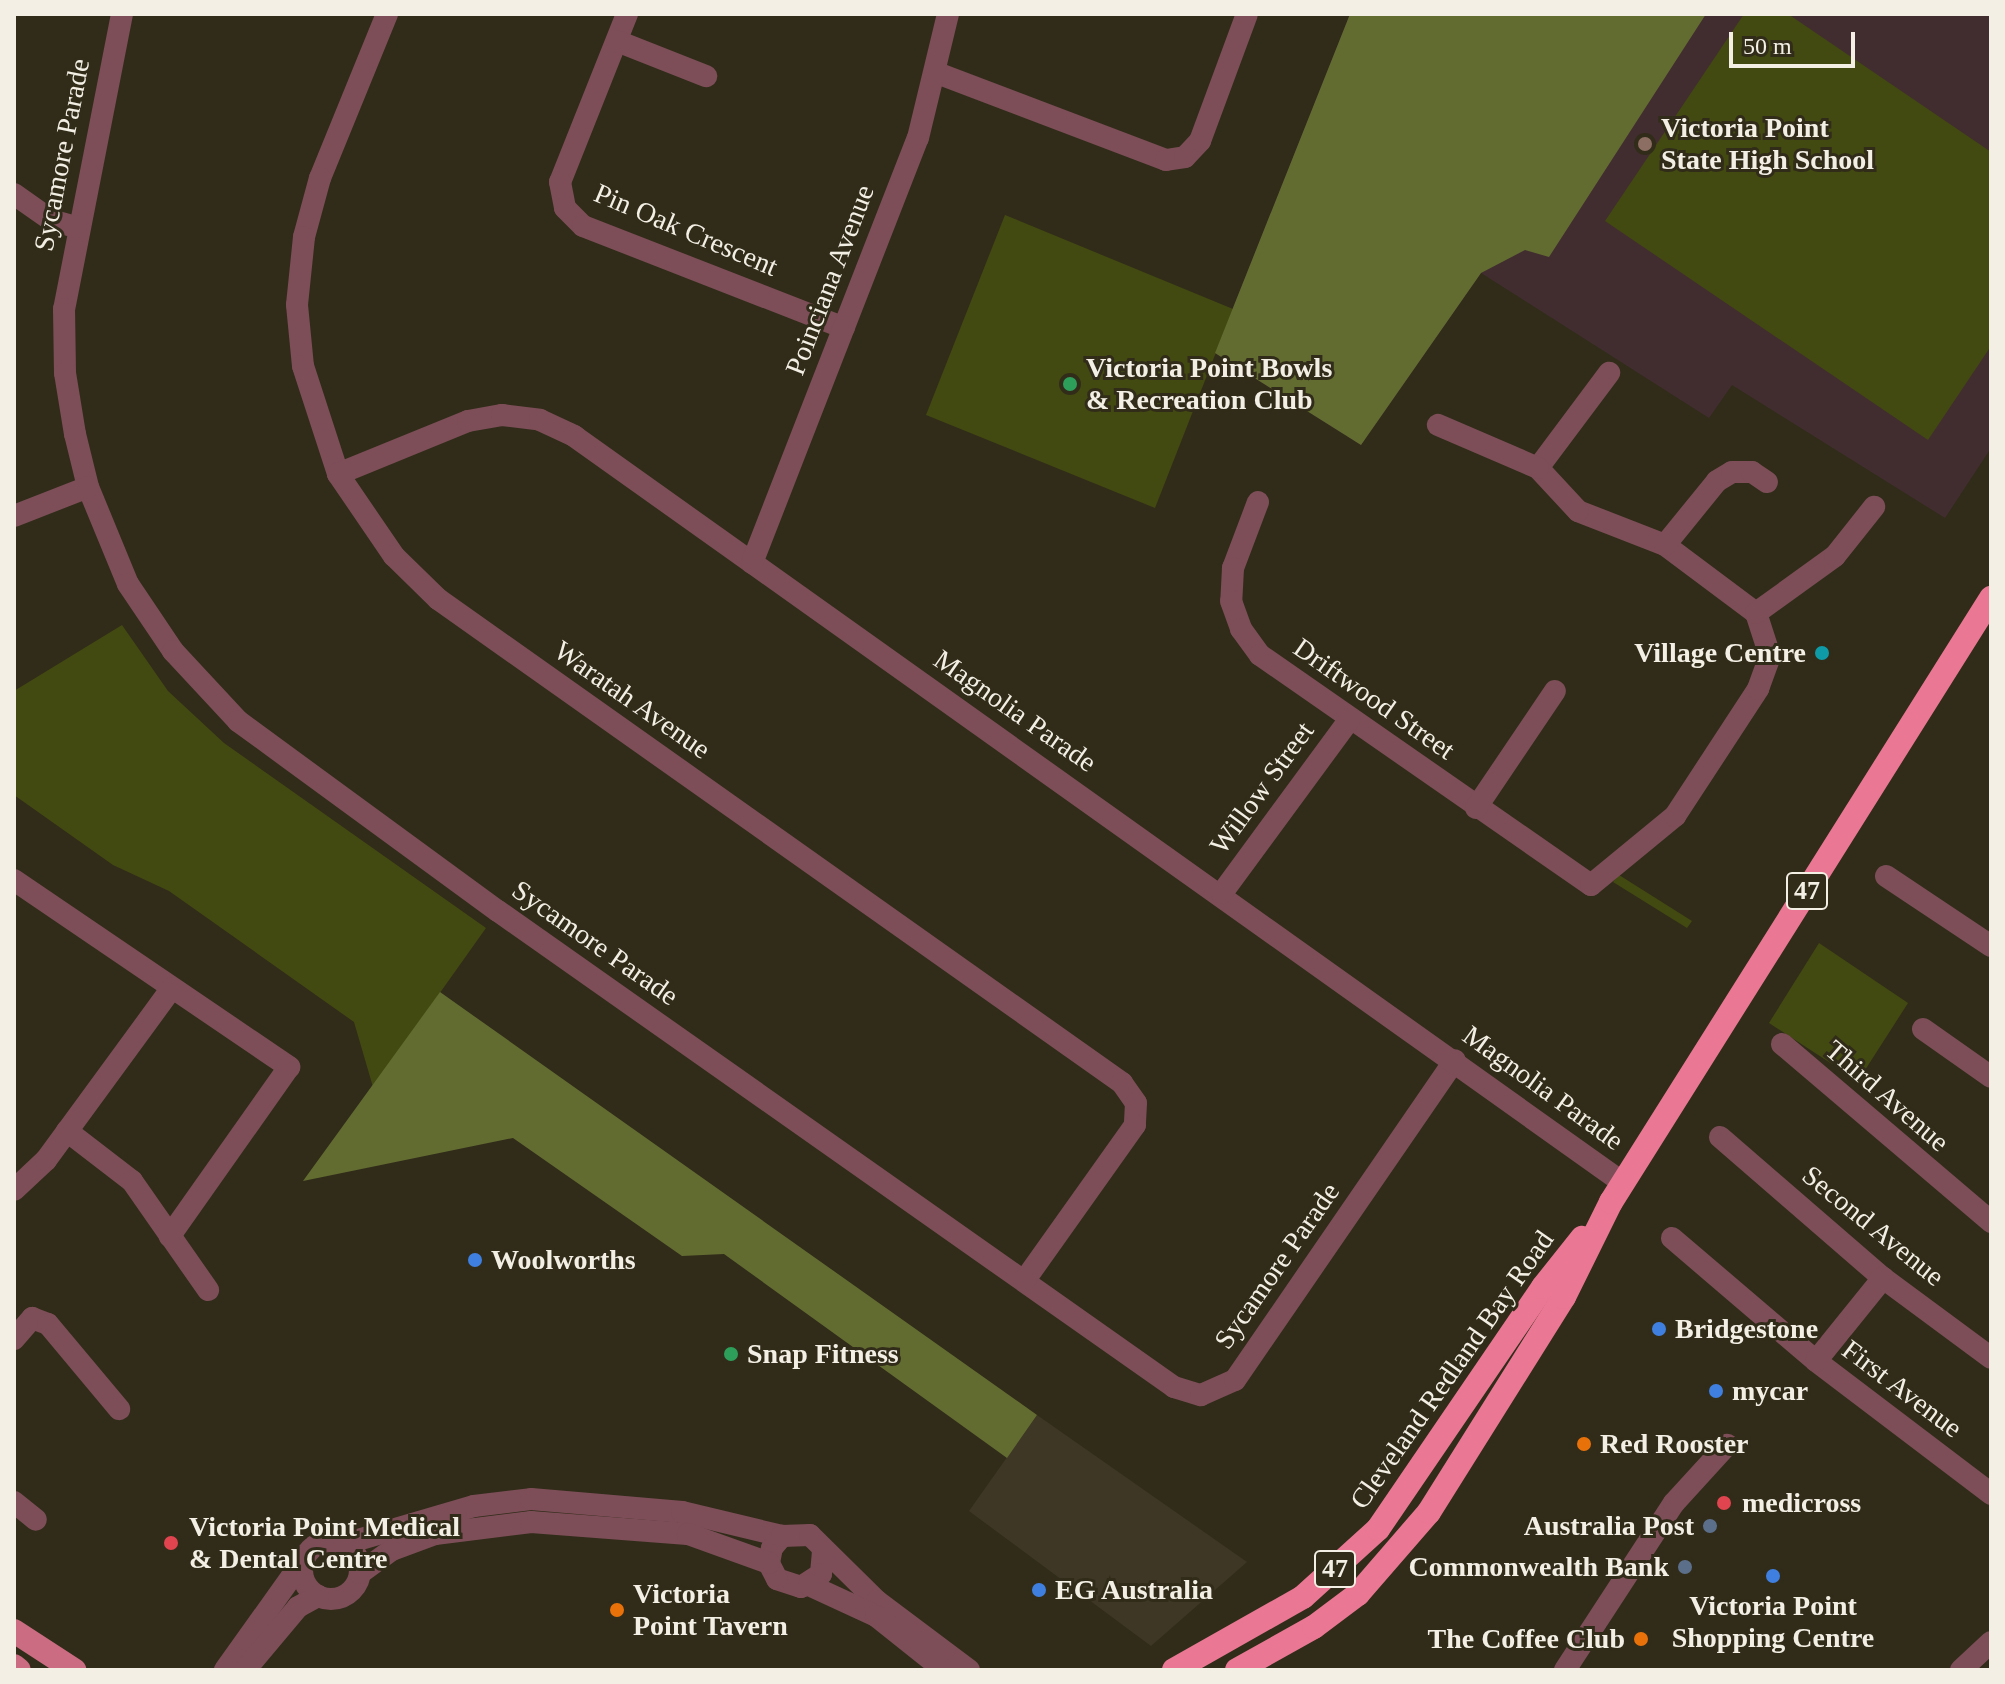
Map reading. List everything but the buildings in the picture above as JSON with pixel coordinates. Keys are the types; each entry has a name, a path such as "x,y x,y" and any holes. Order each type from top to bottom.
{"highway":[{"name":"Cleveland Redland Bay Road","path":"1237,1670 1314,1627 1396,1556 1466,1456 1564,1297 1617,1193 1991,598"},
{"name":"Cleveland Redland Bay Road","path":"1174,1670 1303,1597 1378,1529 1543,1287 1617,1193"}],"main road":[{"path":"14,1631 74,1670"},
{"path":"14,1666 19,1670"}],"street":[{"name":"Sycamore Parade","path":"122,14 76,227 64,309 65,373 88,487 113,554 144,610 173,651 238,721 498,911 1174,1387 1201,1395 1235,1380 1455,1060"},
{"name":"Waratah Avenue","path":"387,14 320,178 304,237 297,305 303,366 338,474 394,556 438,599 1122,1083 1136,1103 1135,1125 1024,1281"},
{"name":"Pin Oak Crescent","path":"627,14 560,182 565,208 583,226 844,328"},
{"name":"Poinciana Avenue","path":"752,563 918,138 937,73 948,14"},
{"path":"937,73 1166,160 1185,157 1200,141 1247,14"},
{"path":"617,41 706,76"},
{"path":"14,194 51,220 76,227"},
{"path":"1538,468 1609,373"},
{"name":"Magnolia Parade","path":"338,474 468,421 502,415 540,420 574,436 1455,1060 1617,1193"},
{"path":"1438,425 1538,468 1578,511 1665,545 1756,613 1835,556 1874,507"},
{"path":"1665,545 1717,481 1732,472 1752,472 1767,482"},
{"path":"14,516 88,487"},
{"name":"Driftwood Street","path":"1258,502 1233,568 1231,601 1241,629 1260,655 1591,885 1675,816 1758,689 1770,656 1756,613"},
{"path":"1476,808 1555,691"},
{"name":"Willow Street","path":"1222,893 1350,719"},
{"path":"1886,876 1991,946"},
{"path":"14,880 289,1067 170,1236"},
{"path":"18,1180 67,1131 172,988"},
{"path":"1923,1029 1991,1077"},
{"name":"Third Avenue","path":"1782,1044 1991,1222"},
{"path":"67,1131 132,1181 208,1290"},
{"name":"Second Avenue","path":"1720,1137 1883,1278 1991,1358"},
{"name":"First Avenue","path":"1672,1238 1816,1361 1991,1494"},
{"name":"First Avenue","path":"1816,1361 1883,1278"},
{"path":"14,1339 32,1318 48,1324 119,1409"},
{"path":"1565,1670 1674,1503 1727,1445"},
{"path":"318,1596 302,1571 305,1555 318,1543 344,1544 474,1506 531,1499 682,1512 782,1536 810,1535 877,1601 969,1670"},
{"path":"14,1502 36,1520"},
{"path":"360,1573 392,1550 423,1538 472,1526 531,1522 688,1534 769,1563 784,1584 809,1585 876,1616 944,1670"},
{"path":"769,1563 772,1548 782,1536"},
{"path":"245,1670 298,1607 318,1596 342,1597 354,1588 360,1573 357,1556 344,1544"},
{"path":"809,1585 821,1574 823,1551"},
{"path":"225,1670 292,1576 302,1571"},
{"path":"1961,1670 1991,1642"}],"shaded area":[{"name":"Victoria Point State High School","path":"1350,14 1991,14 1991,448 1945,518 1732,385 1709,418 1481,273 1361,445 1215,353"},
{"path":"1037,1415 1247,1562 1151,1646 969,1511"}],"green space":[{"path":"1350,14 1706,14 1549,257 1525,250 1481,273 1361,445 1215,353"},
{"path":"1744,14 1788,14 1991,152 1991,346 1928,440 1605,221"},
{"name":"Victoria Point Bowls & Recreation Club","path":"1005,215 1233,309 1155,508 926,415"},
{"path":"122,625 168,691 224,743 486,928 373,1087 354,1022 169,891 113,865 14,795 14,691"},
{"path":"1619,875 1692,921 1687,928 1613,882"},
{"path":"1819,943 1908,1003 1858,1081 1769,1023"},
{"path":"440,992 1037,1415 1007,1458 724,1254 682,1256 513,1138 303,1181"}],"place":[{"name":"Victoria Point State High School","path":"1645,144"},
{"name":"Victoria Point Bowls & Recreation Club","path":"1070,384"},
{"name":"Village Centre","path":"1822,653"},
{"name":"Woolworths","path":"475,1260"},
{"name":"Bridgestone","path":"1659,1329"},
{"name":"Snap Fitness","path":"731,1354"},
{"name":"mycar","path":"1716,1391"},
{"name":"Red Rooster","path":"1584,1444"},
{"name":"medicross","path":"1724,1503"},
{"name":"Australia Post","path":"1710,1526"},
{"name":"Victoria Point Medical & Dental Centre","path":"171,1543"},
{"name":"Commonwealth Bank","path":"1685,1567"},
{"name":"Victoria Point Shopping Centre","path":"1773,1576"},
{"name":"EG Australia","path":"1039,1590"},
{"name":"Victoria Point Tavern","path":"617,1610"},
{"name":"The Coffee Club","path":"1641,1639"}]}
